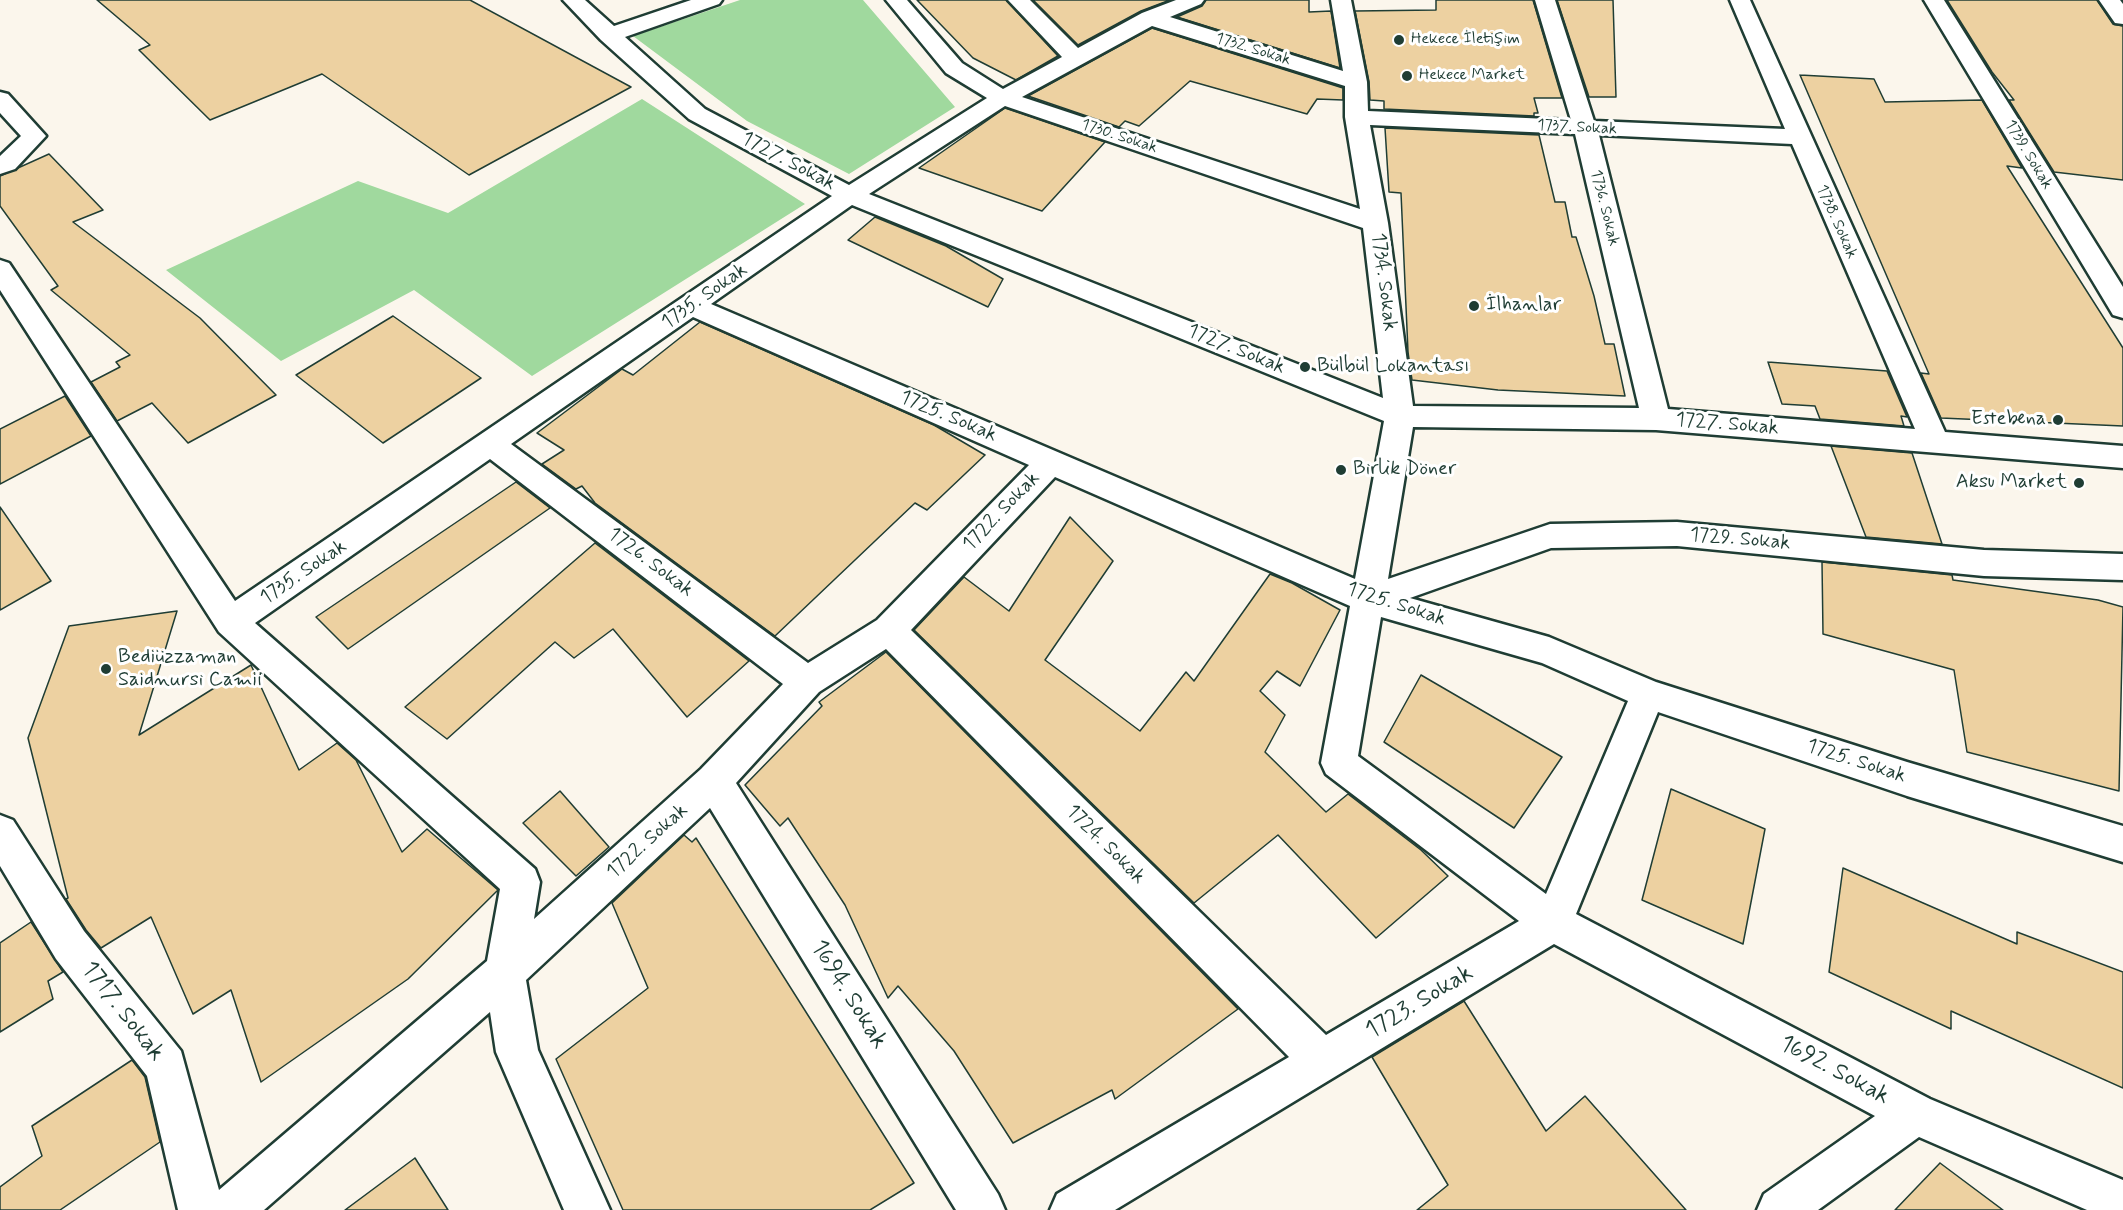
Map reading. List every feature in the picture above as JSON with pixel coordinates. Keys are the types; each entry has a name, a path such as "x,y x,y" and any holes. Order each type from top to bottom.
{"street":[{"name":"1727. Sokak","path":"573,0 697,114 850,195 1400,416 1656,419 2123,457"},
{"path":"609,35 712,0"},
{"name":"1730. Sokak","path":"896,0 954,68 1003,98 1375,223"},
{"path":"1018,0 1077,59"},
{"name":"1735. Sokak","path":"231,622 492,445 850,195 1003,98 1150,18 1194,0"},
{"name":"1734. Sokak","path":"1341,0 1356,82 1357,117 1375,223 1400,416 1367,599"},
{"name":"1736. Sokak","path":"1545,0 1585,128 1656,419"},
{"name":"1738. Sokak","path":"1740,0 1798,137 1935,442"},
{"name":"1739. Sokak","path":"1934,0 2114,283 2123,309"},
{"path":"2109,0 2123,18"},
{"name":"1732. Sokak","path":"1150,18 1356,82"},
{"path":"0,99 34,136 6,164 0,166"},
{"name":"1737. Sokak","path":"1357,117 1798,137"},
{"path":"0,269 231,622 521,882 505,972 517,1052 588,1210"},
{"name":"1725. Sokak","path":"692,306 1367,599 1549,651 1648,693 1907,779 2123,844"},
{"name":"1726. Sokak","path":"492,445 807,682"},
{"name":"1722. Sokak","path":"230,1210 505,972 714,781 807,682 889,630 1051,462"},
{"name":"1729. Sokak","path":"1367,599 1550,536 1677,534 1984,563 2123,567"},
{"name":"1692. Sokak","path":"1367,599 1339,763 1552,923 1915,1114 2123,1203"},
{"name":"1724. Sokak","path":"889,630 1322,1061"},
{"path":"1552,923 1648,693"},
{"name":"1694. Sokak","path":"714,781 982,1210"},
{"name":"1717. Sokak","path":"0,832 70,945 166,1066 201,1210"},
{"name":"1723. Sokak","path":"1073,1210 1552,923"},
{"path":"1780,1210 1915,1114"}],"green space":[{"path":"740,0 863,0 955,107 849,174 747,121 633,36"},
{"path":"642,99 805,204 532,376 414,290 281,361 166,270 358,181 448,213"}],"building":[{"path":"97,0 470,0 631,87 469,175 322,74 210,120 139,50 150,45"},
{"path":"917,0 1006,0 1058,56 1016,80 973,58"},
{"path":"1033,0 1170,0 1141,11 1078,45"},
{"path":"1206,0 1309,0 1309,12 1331,11 1340,68 1177,17 1202,6"},
{"path":"1436,0 1533,0 1562,98 1534,98 1538,113 1534,113 1534,116 1384,109 1384,101 1370,100 1369,82 1355,11 1436,10"},
{"path":"1557,0 1613,0 1616,97 1589,97"},
{"path":"1947,0 2097,0 2113,24 2123,26 2123,180 2054,172 2009,100 2014,100 1992,72"},
{"path":"1152,28 1343,88 1343,100 1317,99 1307,114 1190,81 1139,126 1125,121 1119,127 1028,96"},
{"path":"1800,75 1874,79 1885,102 1982,100 2022,168 2007,166 2123,348 2123,426 1941,418 1921,373 1929,374"},
{"path":"1005,108 1105,142 1042,211 919,168"},
{"path":"1385,128 1539,135 1555,202 1565,202 1572,237 1576,237 1594,296 1605,344 1614,344 1625,396 1498,390 1412,380 1408,352 1401,193 1389,192"},
{"path":"49,154 103,210 73,222 200,318 276,395 188,443 152,403 117,421 91,382 120,367 116,362 130,355 51,290 58,286 0,206 0,176"},
{"path":"875,217 946,246 1003,279 988,307 848,240"},
{"path":"393,316 481,378 383,443 296,375"},
{"path":"700,322 934,425 985,455 927,510 915,503 775,636 595,503 582,486 576,489 542,464 564,450 537,433 622,369 633,375"},
{"path":"1768,362 1887,371 1907,417 1901,416 1904,426 1820,419 1815,406 1782,404"},
{"path":"65,396 91,436 0,484 0,429"},
{"path":"1831,446 1912,453 1942,544 1866,537"},
{"path":"516,482 550,508 348,649 316,617"},
{"path":"0,507 51,581 0,610"},
{"path":"1070,517 1113,561 1045,660 1140,731 1186,672 1194,681 1270,574 1292,583 1340,610 1300,686 1277,671 1260,691 1285,715 1265,752 1326,812 1348,794 1421,850 1448,876 1376,938 1278,835 1194,903 914,630 964,577 1009,611"},
{"path":"595,543 749,661 687,717 613,629 574,658 555,642 447,739 405,707"},
{"path":"1822,562 1952,575 1953,580 2098,600 2123,607 2119,791 1967,752 1954,670 1823,634"},
{"path":"177,611 139,735 251,665 299,770 337,743 356,760 402,852 427,829 498,890 408,979 261,1082 231,990 193,1014 151,917 101,948 86,930 66,899 68,898 28,738 69,626"},
{"path":"886,652 1238,1009 1115,1099 1112,1090 1013,1143 954,1051 898,986 888,998 845,905 788,818 780,826 745,785 822,706 819,702"},
{"path":"1421,675 1562,757 1514,828 1384,742"},
{"path":"1671,789 1765,829 1743,944 1642,900"},
{"path":"560,791 609,847 576,876 523,823"},
{"path":"684,835 692,842 696,838 914,1183 870,1210 623,1210 556,1059 648,988 612,903"},
{"path":"1843,868 2017,944 2017,932 2123,972 2123,1088 1951,1011 1951,1029 1829,972"},
{"path":"31,922 63,972 48,981 53,999 0,1032 0,943"},
{"path":"1464,1001 1546,1131 1585,1096 1686,1210 1417,1210 1448,1185 1372,1057"},
{"path":"132,1060 145,1077 160,1142 60,1210 0,1210 0,1187 42,1156 32,1126"},
{"path":"415,1158 448,1210 345,1210"},
{"path":"1940,1163 2003,1210 1895,1210"}],"place":[{"name":"Hekece İletişim","path":"1399,40"},
{"name":"Hekece Market","path":"1407,76"},
{"name":"İlhanlar","path":"1474,306"},
{"name":"Bülbül Lokantası","path":"1305,367"},
{"name":"Estebena","path":"2058,420"},
{"name":"Birlik Döner","path":"1341,470"},
{"name":"Aksu Market","path":"2079,483"},
{"name":"Bediüzzaman Saidnursi Camii","path":"106,669"}]}
